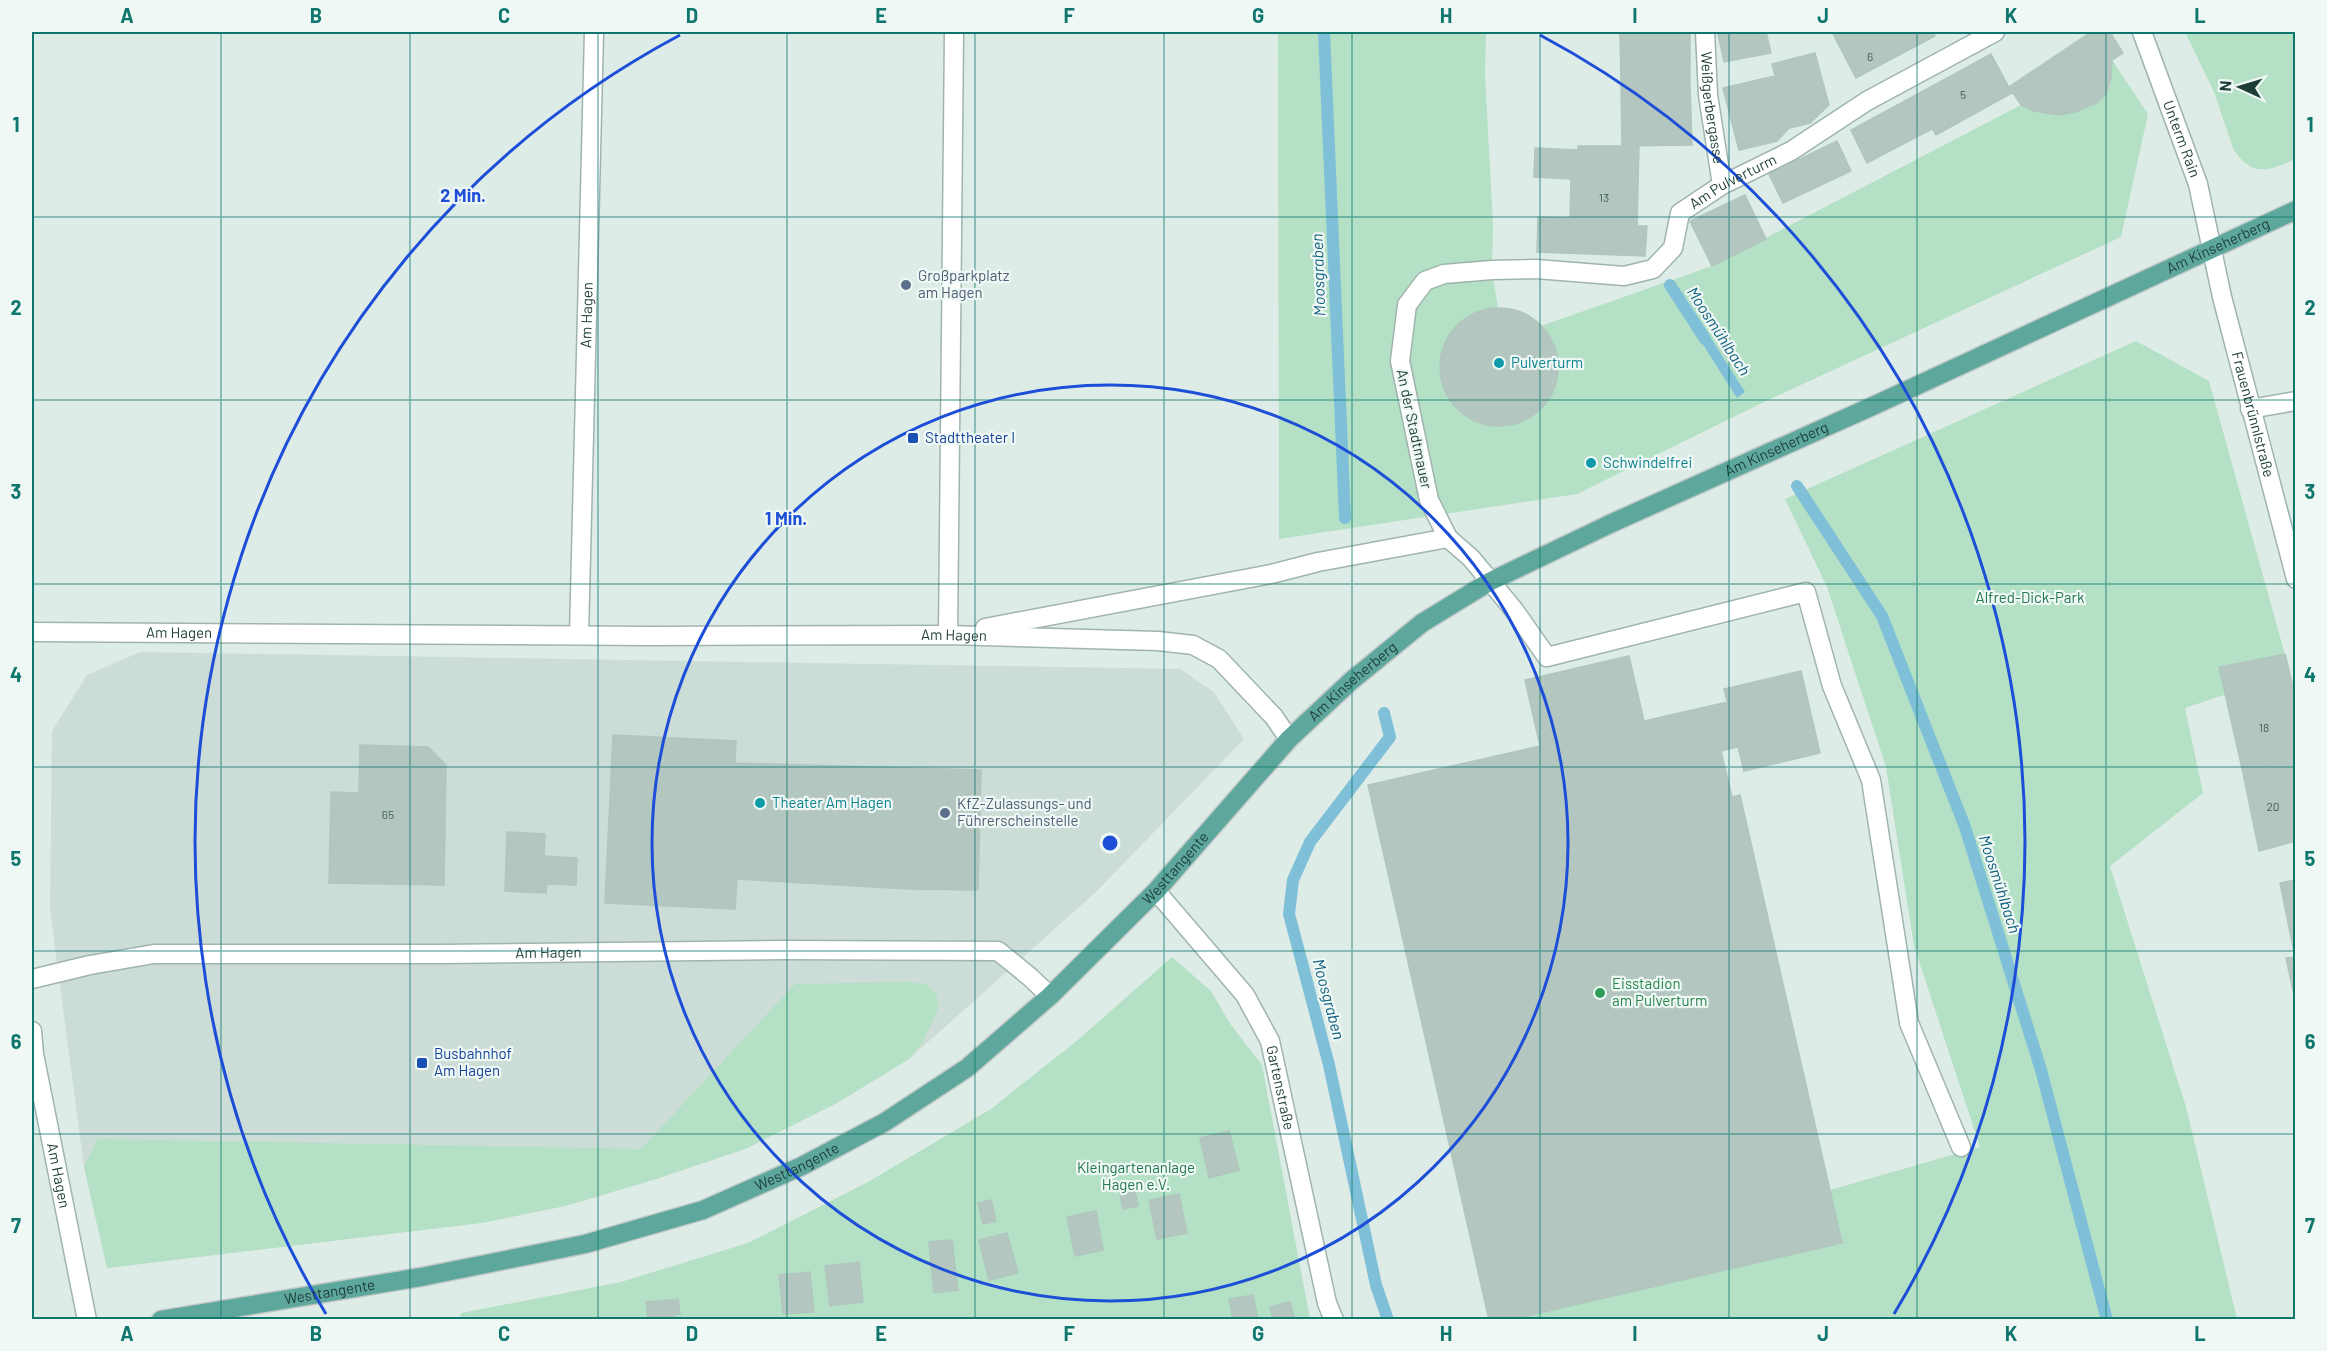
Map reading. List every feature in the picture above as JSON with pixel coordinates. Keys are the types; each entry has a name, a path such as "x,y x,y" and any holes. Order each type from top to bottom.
{"main road":[{"name":"Am Kinseherberg","path":"1289,739 1387,650 1422,623 1489,582 1612,523 2295,210"},
{"name":"Westtangente","path":"161,1320 456,1270 585,1244 703,1210 802,1166 885,1122 967,1068 1050,996 1156,891 1289,739"}],"street":[{"name":"Am Hagen","path":"579,635 594,32"},
{"path":"954,32 948,635 1448,538"},
{"name":"Weißgerbergasse","path":"1705,32 1708,95 1722,185"},
{"name":"Am Pulverturm","path":"1444,274 1536,269 1624,276 1653,269 1673,248 1680,213 1722,185 1791,151 1867,100 1995,32"},
{"name":"Unterm Rain","path":"2142,32 2198,184 2212,250"},
{"name":"Frauenbrünnlstraße","path":"2212,250 2250,409 2295,579"},
{"name":"An der Stadtmauer","path":"1444,274 1425,281 1407,305 1400,362 1429,500 1448,538 1470,558 1514,610 1547,657 1806,592 1832,686 1871,780 1909,1023 1961,1147"},
{"path":"2250,409 2295,401"},
{"name":"Am Hagen","path":"32,632 948,635 1158,641 1193,645 1219,659 1274,717 1289,739"},
{"name":"Gartenstraße","path":"1156,891 1245,995 1270,1041 1327,1303 1334,1320"},
{"name":"Am Hagen","path":"32,979 90,965 154,954 391,955 675,951 998,951 1050,996"},
{"name":"Am Hagen","path":"32,1031 34,1054 87,1320"}],"shaded area":[{"path":"140,652 1180,669 1214,692 1244,739 1096,892 909,1059 837,1103 745,1149 565,1206 481,1223 107,1268 84,1167 50,910 52,731 87,675"}],"green space":[{"path":"1278,32 1486,32 1485,75 1493,224 1492,270 1498,308 1473,315 1453,330 1444,346 1440,372 1446,394 1460,411 1479,422 1500,426 1522,422 1541,409 1554,386 1557,362 1550,340 1541,326 1712,266 2021,105 2046,113 2063,113 2093,104 2099,101 2109,89 2112,60 2148,114 2121,237 1768,400 1577,494 1279,539"},
{"path":"2185,32 2295,32 2295,159 2277,167 2261,169 2254,168 2240,158 2233,148 2214,92"},
{"name":"Alfred-Dick-Park","path":"2136,341 2209,381 2290,673 2185,708 2203,793 2110,866 2186,1107 2237,1319 1509,1320 1841,1243 1830,1190 1980,1147 1914,946 1886,767 1827,587 1785,499"},
{"name":"Kleingartenanlage Hagen e.V.","path":"1172,957 1211,991 1231,1025 1262,1065 1310,1319 460,1320 461,1313 621,1282 748,1243 868,1182 991,1109 1079,1039"},
{"path":"910,982 927,985 937,995 938,1009 923,1042 909,1059 837,1103 745,1149 565,1206 481,1223 107,1268 84,1167 98,1139 641,1149 795,984"}],"water":[{"path":"1702,324 1745,392 1737,398 1693,329"}],"building":[{"path":"1620,32 1690,32 1690,85 1621,86"},
{"path":"1766,32 1771,53 1724,62 1718,34"},
{"path":"1832,32 1933,32 1935,36 1856,78"},
{"path":"2091,32 2110,32 2123,53 2112,60 2111,78 2106,94 2096,103 2075,112 2060,115 2034,111 2021,105 2009,87"},
{"path":"1815,53 1829,105 1810,123 1789,128 1772,64"},
{"path":"1991,54 2012,93 1936,135 1914,96"},
{"path":"1775,76 1789,128 1777,141 1739,150 1723,88"},
{"path":"1690,85 1692,145 1622,146 1621,86"},
{"path":"1914,96 1932,129 1867,163 1851,130"},
{"path":"1837,141 1851,171 1783,203 1769,174"},
{"path":"1578,146 1639,146 1637,226 1647,226 1645,256 1537,252 1538,217 1570,218 1571,179 1534,177 1535,148 1578,150"},
{"path":"1745,195 1766,239 1712,266 1690,221"},
{"name":"Pulverturm","path":"1499,308 1522,313 1541,325 1553,344 1558,367 1553,390 1541,409 1522,421 1499,426 1476,421 1457,409 1445,390 1440,367 1445,344 1457,325 1476,313"},
{"path":"2285,654 2296,699 2296,757 2243,773 2219,667"},
{"name":"Eisstadion am Pulverturm","path":"1629,656 1644,721 1728,702 1738,747 1721,751 1732,797 1740,795 1842,1243 1509,1320 1489,1320 1368,785 1540,746 1525,680"},
{"path":"1801,671 1820,753 1744,771 1724,689"},
{"name":"Theater Am Hagen","path":"613,735 736,741 735,763 912,768 908,889 737,879 735,909 605,903"},
{"path":"360,745 428,747 446,765 444,885 329,883 331,792 359,793"},
{"path":"2296,757 2296,841 2259,851 2243,773"},
{"name":"KfZ-Zulassungs- und Führerscheinstelle","path":"912,768 981,770 978,890 908,889"},
{"path":"507,832 545,834 544,856 577,858 576,885 547,884 546,893 505,891"},
{"path":"2296,880 2296,957 2295,957 2280,883"},
{"path":"2296,957 2296,1005 2286,958"},
{"path":"1229,1131 1239,1170 1209,1178 1200,1138"},
{"path":"1134,1186 1138,1206 1123,1209 1119,1189"},
{"path":"1179,1194 1187,1233 1157,1239 1149,1200"},
{"path":"991,1200 996,1221 983,1224 978,1203"},
{"path":"1096,1211 1103,1250 1075,1256 1067,1217"},
{"path":"1007,1233 1018,1273 989,1280 979,1240"},
{"path":"952,1240 958,1290 934,1293 929,1242"},
{"path":"859,1262 863,1302 830,1306 825,1266"},
{"path":"810,1272 814,1312 783,1314 779,1275"},
{"path":"1253,1295 1258,1320 1233,1320 1229,1299"},
{"path":"678,1299 680,1314 675,1314 675,1320 648,1320 646,1302"},
{"path":"1290,1302 1295,1320 1273,1320 1270,1307"}],"waterway":[{"name":"Moosgraben","path":"1324,32 1345,518"},
{"name":"Moosmühlbach","path":"1670,285 1705,339"},
{"name":"Moosmühlbach","path":"1797,486 1882,616 1965,827 2041,1070 2107,1320"},
{"name":"Moosgraben","path":"1384,713 1390,737 1310,842 1293,880 1289,914 1329,1065 1376,1285 1388,1320"}],"place":[{"name":"Großparkplatz am Hagen","path":"906,285"},
{"name":"Pulverturm","path":"1499,363"},
{"name":"Stadttheater I","path":"913,438"},
{"name":"Schwindelfrei","path":"1591,463"},
{"name":"Theater Am Hagen","path":"760,803"},
{"name":"KfZ-Zulassungs- und Führerscheinstelle","path":"945,813"},
{"name":"Eisstadion am Pulverturm","path":"1600,993"},
{"name":"Busbahnhof Am Hagen","path":"422,1063"}]}
